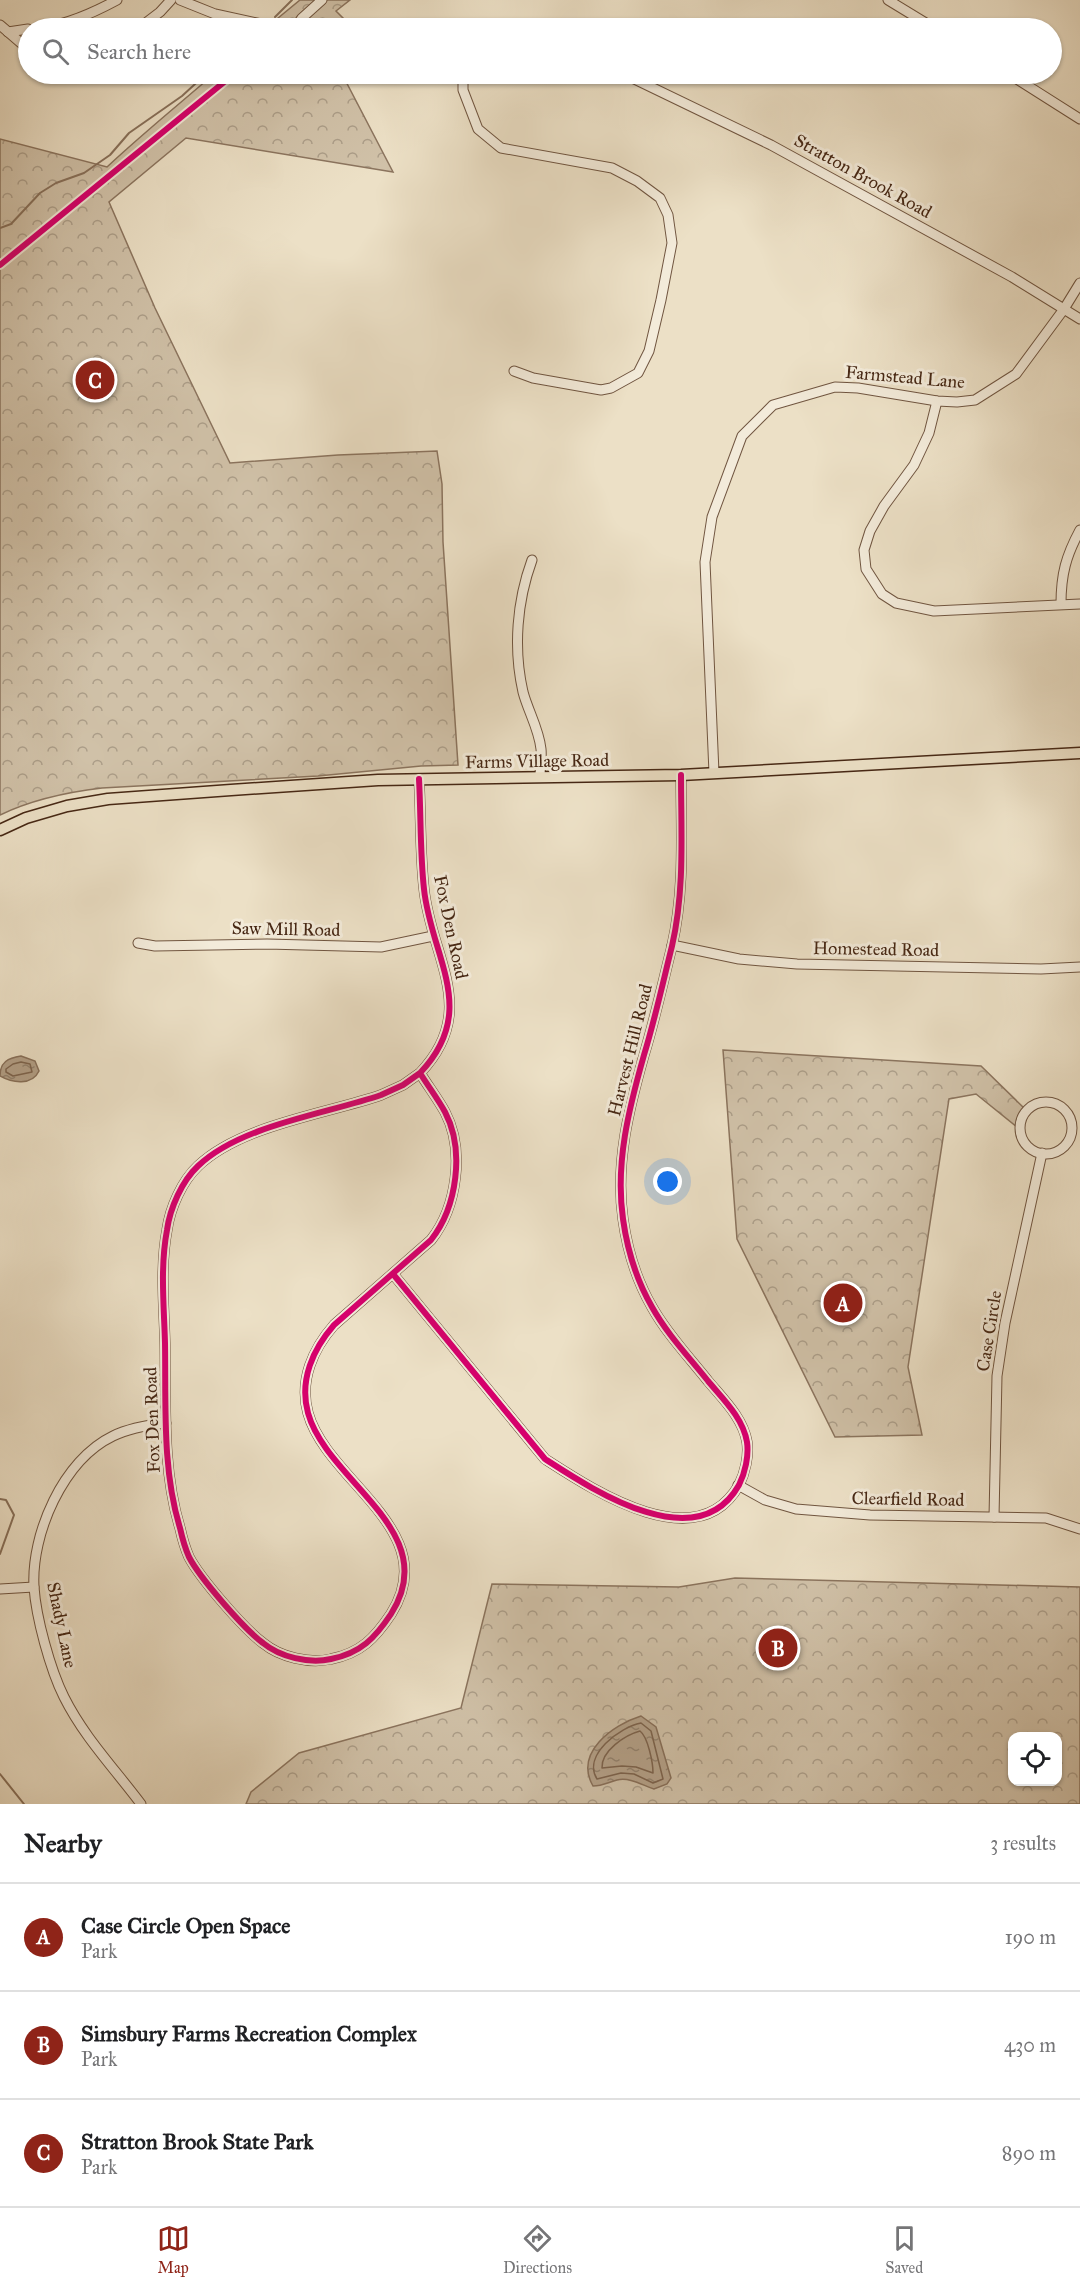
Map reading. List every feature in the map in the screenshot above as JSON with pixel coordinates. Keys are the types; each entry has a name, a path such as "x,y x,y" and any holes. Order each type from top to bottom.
{"main road":[{"name":"Farms Village Road","path":"0,830 27,818 67,806 108,799 419,779 681,775 1080,753"}],"street":[{"path":"75,18 117,0"},
{"path":"152,18 171,0"},
{"path":"180,0 215,14 234,18"},
{"path":"302,18 322,0"},
{"path":"894,1 919,18"},
{"path":"0,25 18,40"},
{"path":"8,32 18,30"},
{"path":"463,84 463,90 478,129 501,148 612,168 637,181 660,198 668,215 672,243 649,351 638,373 601,390 533,378 514,371"},
{"name":"Stratton Brook Road","path":"645,84 771,145 1012,277 1080,319"},
{"path":"1025,84 1080,119"},
{"name":"Farmstead Lane","path":"714,773 705,562 712,516 742,436 773,405 835,387 858,388 937,401 975,400 1016,374 1064,309 1080,283"},
{"path":"937,401 929,433 914,465 884,506 870,531 864,550 866,569 882,594 896,603 934,610 1080,604"},
{"path":"1061,604 1061,579 1067,553 1080,530"},
{"path":"532,560 525,579 518,618 518,655 523,692 541,748 540,777"},
{"name":"Harvest Hill Road","path":"393,1274 545,1459 609,1497 667,1518 688,1520 704,1515 719,1507 738,1485 745,1470 747,1454 747,1442 742,1425 732,1408 672,1338 651,1306 630,1252 623,1218 621,1173 633,1093 672,945 682,873 681,775"},
{"name":"Fox Den Road","path":"419,779 424,891 434,936 448,980 451,1006 448,1026 436,1052 420,1073 381,1095 236,1141 196,1167 172,1209 167,1230 164,1278 166,1423 172,1500 189,1557 245,1626 264,1644 283,1655 317,1661 333,1659 368,1644 377,1635 396,1605 403,1584 404,1565 399,1544 388,1522 319,1437 309,1414 306,1397 307,1372 320,1340 431,1240 441,1227 456,1171 455,1149 446,1113 420,1073"},
{"name":"Saw Mill Road","path":"138,943 155,946 267,944 381,947 434,936"},
{"name":"Homestead Road","path":"672,945 740,959 797,964 1041,969 1080,967"},
{"path":"1053,1102 1068,1112 1072,1129 1066,1145 1059,1150 1042,1153 1034,1151 1023,1139 1020,1123 1028,1108 1036,1104 1053,1102"},
{"name":"Case Circle","path":"994,1517 997,1376 1005,1323 1042,1153"},
{"name":"Shady Lane","path":"141,1804 84,1733 63,1695 49,1656 34,1587 36,1551 52,1505 68,1476 89,1453 112,1436 143,1426 166,1423"},
{"name":"Clearfield Road","path":"738,1485 765,1500 796,1509 870,1515 1046,1518 1080,1529"},
{"path":"0,1589 34,1587"}],"green space":[{"path":"300,0 350,0 336,11 343,18 278,18"},
{"path":"202,84 347,84 393,172 186,138 109,202 155,308 230,463 437,451 442,484 443,542 458,765 421,766 318,776 102,788 50,797 0,815 0,139 107,167"},
{"path":"723,1050 981,1066 1025,1109 1018,1117 1017,1127 976,1094 949,1099 908,1367 922,1435 835,1437 737,1239"},
{"path":"735,1578 1080,1587 1080,1804 246,1804 251,1792 299,1753 461,1708 492,1584 679,1587"}],"water":[{"path":"21,1056 35,1061 39,1071 36,1076 21,1082 0,1076 3,1064 12,1058"},
{"path":"641,1716 656,1727 671,1778 667,1784 654,1789 622,1779 593,1786 588,1774 588,1762 592,1752 608,1733"}],"waterway":[{"path":"275,17 292,0"},
{"path":"0,228 11,224 40,193 56,183 84,173 110,155 129,133 182,96 195,84"},
{"path":"0,1499 6,1500 14,1515 0,1554"},
{"path":"0,1774 24,1804"}],"cycle path":[{"path":"0,265 222,84"},
{"path":"393,1274 545,1459 565,1472 616,1500 644,1511 672,1517 698,1517 721,1506 739,1485 747,1459 745,1433 732,1409 671,1336 647,1297 630,1253 621,1198 622,1156 629,1115 676,925 681,860 681,775"},
{"path":"419,779 424,889 428,914 447,983 449,1005 447,1027 438,1050 420,1073 445,1112 451,1127 456,1160 452,1195 440,1227 431,1240 326,1334 314,1355 305,1389 308,1413 319,1438 336,1462 377,1508 393,1532 403,1557 403,1584 391,1614 366,1643 342,1656 313,1661 304,1660 286,1656 270,1648 255,1636 202,1577 189,1557 184,1542 170,1483 166,1437 163,1272 169,1222 174,1204 187,1179 198,1166 216,1152 237,1140 285,1122 381,1095 403,1085 420,1073"}],"place":[{"name":"Stratton Brook State Park","path":"95,380"},
{"name":"Case Circle Open Space","path":"843,1303"},
{"name":"Simsbury Farms Recreation Complex","path":"778,1648"}]}
